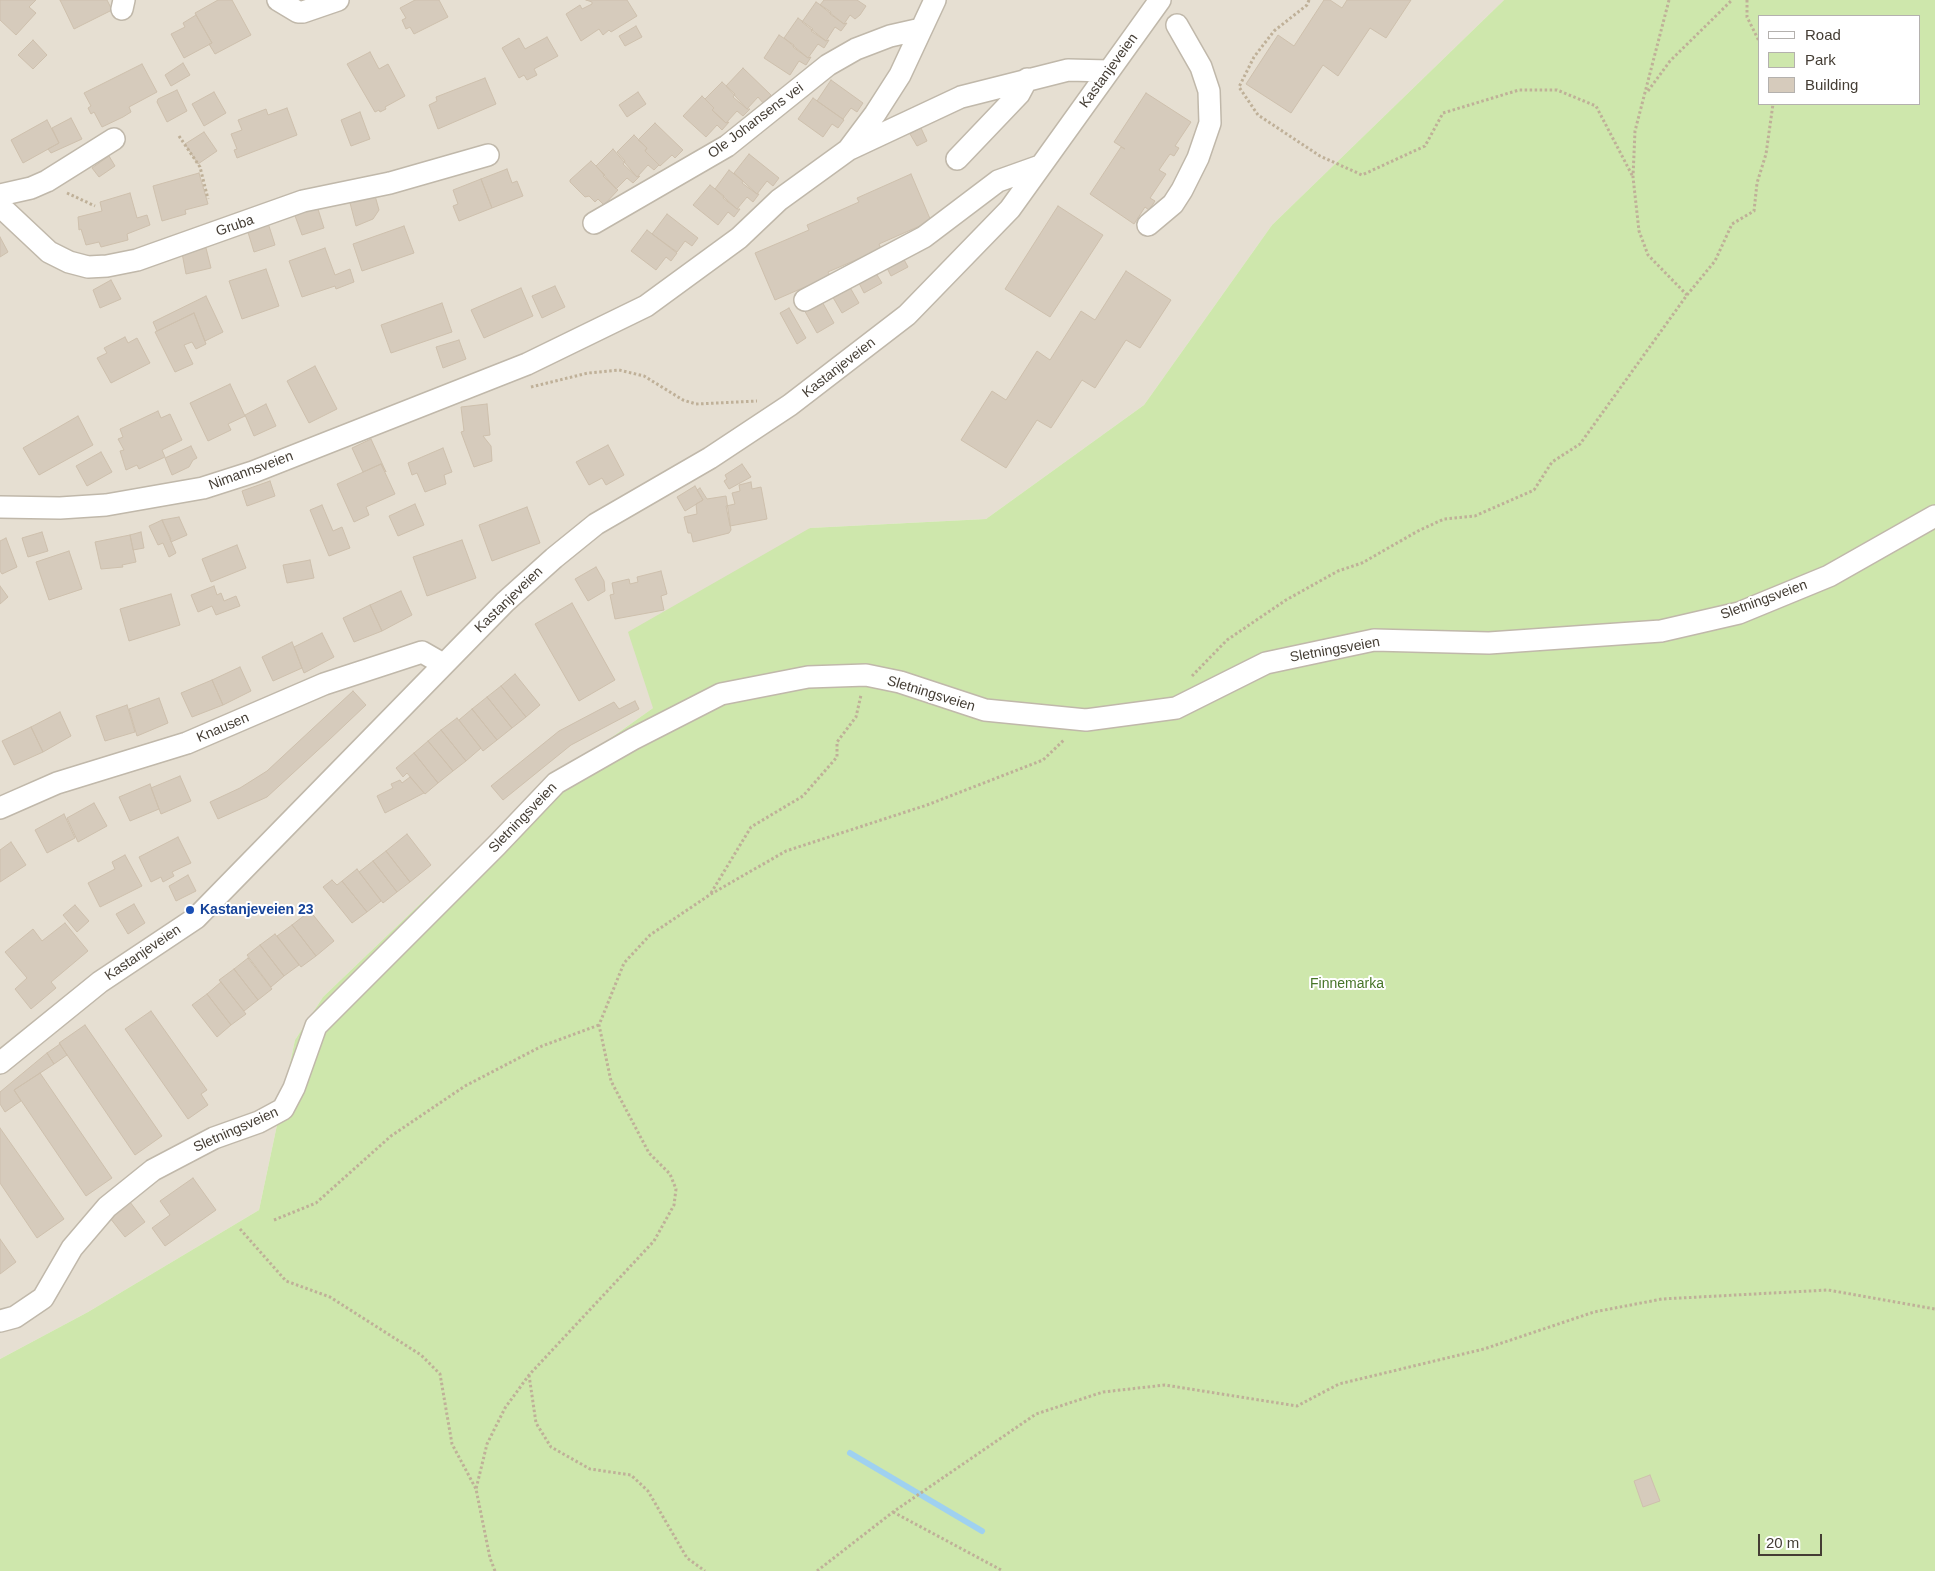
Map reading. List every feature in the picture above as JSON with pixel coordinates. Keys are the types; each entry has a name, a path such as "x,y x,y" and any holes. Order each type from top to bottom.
{"street":[{"path":"278,0 286,6 303,12 338,0"},
{"path":"848,150 875,114 900,75 935,0"},
{"name":"Kastanjeveien","path":"0,1063 100,982 196,918 505,602 596,524 710,458 787,407 907,315 1010,208 1160,0"},
{"path":"1148,225 1173,204 1182,190 1198,158 1210,122 1209,91 1201,67 1178,25"},
{"name":"Ole Johansens vei","path":"594,223 727,146 828,65 856,49 890,36 921,29"},
{"path":"848,150 961,97 1068,70 1109,71"},
{"path":"957,159 1019,94 1027,79"},
{"path":"0,194 31,188 47,181 114,139"},
{"name":"Nimannsveien","path":"0,507 50,508 106,505 203,488 253,472 527,364 646,306 739,238 779,200 848,150"},
{"name":"Gruba","path":"0,206 49,252 69,262 88,268 137,260 303,201 390,183 488,155"},
{"path":"805,300 924,237 998,181 1040,166"},
{"name":"Sletningsveien","path":"0,1321 15,1317 43,1298 72,1248 107,1207 153,1170 214,1138 259,1122 283,1109 294,1088 316,1026 498,845 556,783 633,739 721,694 808,677 866,675 900,682 985,710 1086,720 1176,708 1266,663 1374,640 1489,643 1660,631 1739,613 1829,576 1935,516"},
{"name":"Knausen","path":"0,808 57,783 187,743 324,684 422,652 443,664"}],"path":[{"path":"1309,0 1307,5 1274,32 1254,57 1239,87 1258,115 1320,156 1362,175 1425,146 1443,113 1519,90 1557,90 1596,106 1633,177"},
{"path":"1669,0 1646,94 1634,131 1633,177 1639,231 1648,254 1687,295"},
{"path":"1646,94 1670,61 1732,0"},
{"path":"1747,0 1747,17 1758,39"},
{"path":"1176,708 1183,686 1204,662 1227,640 1286,600 1338,571 1362,563 1418,530 1444,519 1475,516 1534,490 1552,462 1580,444 1687,295 1715,261 1732,224 1754,211 1758,183 1766,154 1773,105"},
{"path":"179,136 200,167 208,199"},
{"path":"47,181 56,190 76,195 96,206"},
{"path":"522,387 588,373 619,370 644,376 683,400 696,404 772,400 787,407"},
{"path":"711,894 752,826 803,796 837,757 837,742 856,717 866,675"},
{"path":"476,1489 487,1444 505,1408 530,1375 654,1241 674,1205 676,1189 670,1174 649,1152 611,1081 599,1025 624,963 650,935 711,894 786,851 927,805 1043,760 1086,720"},
{"path":"274,1220 316,1203 391,1136 465,1086 542,1046 599,1025"},
{"path":"240,1229 286,1281 330,1298 421,1355 440,1374 452,1444 476,1489 490,1558 495,1571"},
{"path":"816,1571 893,1512 1036,1414 1102,1392 1165,1385 1297,1406 1339,1384 1484,1349 1594,1312 1662,1299 1828,1290 1935,1309"},
{"path":"530,1375 536,1423 551,1447 590,1469 631,1475 648,1490 687,1558 705,1571"},
{"path":"893,1512 1003,1571"}],"shaded area":[{"path":"0,0 1504,0 1272,225 1144,405 986,519 810,528 653,708 556,777 323,997 295,1040 259,1210 88,1312 0,1359"}],"green space":[{"name":"Finnemarka","path":"1504,0 1935,0 1935,1571 0,1571 0,1359 88,1312 259,1210 295,1040 323,997 556,777 653,708 628,632 810,528 986,519 1144,405 1272,225"}],"building":[{"path":"0,0 36,0 29,7 36,13 16,35 0,20"},
{"path":"60,0 107,0 112,10 74,29"},
{"path":"218,0 232,0 251,35 215,54 209,44 212,43 195,13"},
{"path":"415,0 439,0 448,17 414,34 410,27 406,29 402,20 406,18 400,8"},
{"path":"586,0 627,0 637,16 611,32 609,30 603,35 599,29 581,41 566,14 580,5 582,9 592,4 592,2"},
{"path":"824,0 857,0 866,6 855,19 850,15 844,24 820,5"},
{"path":"1324,0 1330,0 1342,8 1347,0 1411,0 1386,38 1370,28 1338,76 1323,65 1291,113 1246,84 1278,35 1294,46"},
{"path":"816,2 844,24 847,23 841,31 835,27 826,41 802,22"},
{"path":"196,15 212,43 184,58 171,34 185,27 183,23"},
{"path":"798,18 813,29 811,31 826,41 829,40 824,48 818,44 808,58 784,38"},
{"path":"636,26 642,37 625,46 619,36"},
{"path":"779,35 808,58 811,57 806,65 799,61 790,75 764,58"},
{"path":"547,37 558,56 534,69 537,75 527,80 524,75 519,78 502,48 519,38 525,49"},
{"path":"33,40 47,55 33,69 18,55"},
{"path":"370,52 379,69 388,64 405,96 385,107 386,109 380,112 379,110 375,112 347,64"},
{"path":"183,63 190,75 171,86 165,75"},
{"path":"142,64 157,92 129,107 131,112 102,127 94,112 91,114 88,108 91,106 84,93"},
{"path":"743,68 771,95 763,103 758,97 747,109 726,86"},
{"path":"485,78 496,104 438,129 429,105 437,101 436,97"},
{"path":"831,80 863,103 857,112 851,108 843,119 817,101"},
{"path":"722,82 735,94 733,97 747,109 750,109 743,116 737,111 726,123 712,110 714,108 705,99"},
{"path":"177,90 187,111 167,122 157,102 158,99"},
{"path":"214,92 226,113 204,126 192,104"},
{"path":"638,92 646,104 627,117 619,105"},
{"path":"1146,93 1191,122 1175,146 1179,148 1174,156 1170,154 1159,170 1166,174 1150,198 1155,201 1149,210 1145,207 1134,224 1090,194 1121,147 1125,149 1114,142"},
{"path":"702,96 714,108 712,110 726,123 729,122 722,130 717,125 706,137 683,116"},
{"path":"813,98 844,120 838,128 832,124 823,137 798,119"},
{"path":"287,108 297,135 237,158 234,150 237,149 231,134 242,130 238,120 266,109 268,115"},
{"path":"360,112 370,139 351,146 341,120"},
{"path":"71,118 82,139 51,153 48,149 59,143 52,128"},
{"path":"47,120 59,143 23,163 11,140"},
{"path":"655,123 683,150 675,158 672,155 660,166 645,151 647,148 638,140"},
{"path":"921,128 927,141 917,146 910,134"},
{"path":"204,132 217,151 198,164 185,144"},
{"path":"634,135 647,148 645,151 659,165 654,170 648,165 637,177 623,164 625,161 617,152"},
{"path":"613,149 637,177 640,176 633,183 627,178 616,189 596,166"},
{"path":"749,154 779,178 773,186 767,181 757,194 734,173"},
{"path":"109,156 115,166 99,177 92,168"},
{"path":"591,161 618,190 604,205 598,199 595,202 589,196 585,197 570,182"},
{"path":"507,169 512,183 517,181 523,196 492,208 481,179"},
{"path":"729,170 743,181 742,183 759,194 753,202 747,197 737,209 715,189"},
{"path":"199,173 208,204 185,210 186,214 162,221 153,186"},
{"path":"911,174 931,221 879,244 881,249 828,272 830,276 775,300 755,253 809,230 807,225 859,202 857,198"},
{"path":"481,179 492,208 459,221 453,206 458,204 453,190"},
{"path":"710,185 724,196 723,198 737,209 740,209 734,217 728,212 718,225 693,205"},
{"path":"374,192 379,210 373,219 356,226 349,199"},
{"path":"130,193 137,218 147,215 150,225 127,234 128,240 101,247 99,242 86,245 81,229 79,230 78,217 102,211 100,202"},
{"path":"317,206 324,228 302,235 294,213"},
{"path":"1058,206 1103,235 1050,317 1005,289"},
{"path":"667,214 698,238 692,246 685,241 677,252 652,234"},
{"path":"268,223 275,245 254,252 247,229"},
{"path":"404,226 414,253 362,271 353,244"},
{"path":"647,230 677,253 671,261 666,257 656,270 631,251"},
{"path":"0,237 8,252 0,257"},
{"path":"206,248 211,268 186,274 182,253"},
{"path":"325,248 335,275 350,269 354,282 336,289 335,286 302,297 289,261"},
{"path":"901,254 908,267 891,276 885,264"},
{"path":"266,269 279,306 242,319 229,281"},
{"path":"874,270 882,283 864,293 857,279"},
{"path":"1126,271 1171,300 1140,348 1126,340 1095,388 1082,380 1051,428 1037,420 1006,468 961,440 992,391 1006,400 1037,351 1050,360 1081,311 1095,320"},
{"path":"111,280 121,299 100,308 93,290"},
{"path":"848,284 859,303 842,313 831,294"},
{"path":"555,286 565,307 542,318 532,296"},
{"path":"521,288 533,316 484,338 471,310"},
{"path":"206,296 223,332 205,341 194,313 157,331 153,322"},
{"path":"820,298 834,323 817,333 803,308"},
{"path":"442,303 452,332 391,353 381,325"},
{"path":"789,308 806,338 797,344 780,313"},
{"path":"194,313 206,344 196,349 192,342 184,345 193,364 175,372 155,332"},
{"path":"125,337 128,343 137,338 150,363 111,383 97,358 107,353 104,348"},
{"path":"459,340 466,359 443,368 436,347"},
{"path":"315,366 337,409 309,423 287,381"},
{"path":"230,384 245,416 228,424 231,430 208,441 190,403"},
{"path":"266,404 276,426 254,436 245,415"},
{"path":"487,404 490,435 483,436 491,446 492,461 474,467 461,432 464,431 461,407"},
{"path":"158,411 161,418 170,414 182,440 162,450 165,457 139,469 137,465 126,470 120,451 124,450 118,439 123,437 120,429"},
{"path":"78,416 93,445 39,475 23,448"},
{"path":"371,439 386,472 381,464 363,472 352,448"},
{"path":"608,445 624,475 606,485 602,478 589,485 576,462"},
{"path":"191,446 197,458 193,460 189,467 172,475 165,458"},
{"path":"443,448 452,472 444,475 446,484 425,492 417,473 412,475 408,463"},
{"path":"101,452 112,472 87,486 76,466"},
{"path":"381,464 395,494 366,507 369,515 354,522 337,484"},
{"path":"742,464 751,477 729,489 724,481 727,479 725,475"},
{"path":"270,481 275,496 247,506 242,491"},
{"path":"751,482 752,489 761,487 767,519 730,526 726,506 735,504 732,493 740,491 739,485"},
{"path":"695,486 703,500 685,511 677,497"},
{"path":"700,488 707,499 726,496 731,530 729,533 693,542 691,533 688,533 684,517 697,514 696,504 703,500 697,490"},
{"path":"415,504 424,525 398,536 389,516"},
{"path":"322,505 333,531 342,527 350,548 329,556 310,510"},
{"path":"527,507 540,543 492,561 479,525"},
{"path":"179,517 187,535 171,542 162,520"},
{"path":"162,520 176,553 169,557 163,543 158,545 149,526"},
{"path":"42,532 48,551 28,557 22,538"},
{"path":"141,532 144,548 133,550 130,535"},
{"path":"130,535 136,562 122,565 123,567 101,569 95,542"},
{"path":"6,538 17,567 2,574 0,571 0,541"},
{"path":"462,540 476,578 427,596 413,557"},
{"path":"237,545 246,568 211,582 202,559"},
{"path":"69,551 82,589 49,600 36,562"},
{"path":"310,560 314,578 287,583 283,565"},
{"path":"596,567 604,581 605,591 588,601 575,579"},
{"path":"661,571 667,594 661,596 664,610 615,619 610,595 614,594 612,583 629,579 630,584 638,582 637,577"},
{"path":"0,586 8,597 0,604"},
{"path":"214,586 217,595 221,593 224,601 236,596 240,606 216,615 212,606 198,612 191,595"},
{"path":"401,591 412,615 382,631 370,605"},
{"path":"171,594 180,625 129,641 120,609"},
{"path":"572,603 615,680 579,701 535,624"},
{"path":"370,605 382,631 354,642 343,618"},
{"path":"322,633 334,657 304,673 294,647"},
{"path":"292,642 302,668 273,681 262,657"},
{"path":"240,667 251,691 223,705 212,680"},
{"path":"515,674 540,705 526,717 501,686"},
{"path":"212,680 223,705 192,717 181,693"},
{"path":"501,686 526,717 512,728 487,697"},
{"path":"353,691 366,705 267,797 218,819 210,802 240,788 267,771"},
{"path":"487,697 512,728 497,740 472,709"},
{"path":"159,698 168,723 137,736 129,709"},
{"path":"635,701 639,709 571,745 503,800 491,786 559,731 614,702 619,709"},
{"path":"127,705 135,732 105,741 96,716"},
{"path":"472,709 497,740 483,751 459,720"},
{"path":"60,712 71,736 43,752 31,727"},
{"path":"457,718 481,748 466,761 441,730"},
{"path":"31,727 43,752 14,765 2,741"},
{"path":"441,730 466,761 453,771 428,741"},
{"path":"428,741 453,771 438,783 414,753"},
{"path":"414,753 438,783 425,794 407,773 403,777 396,768"},
{"path":"180,776 191,801 161,814 151,788"},
{"path":"410,777 424,793 385,813 377,796 393,788 391,784 400,780 402,783"},
{"path":"150,784 159,809 130,821 119,797"},
{"path":"94,803 107,826 78,842 67,818"},
{"path":"64,814 75,838 47,853 35,830"},
{"path":"407,834 431,865 410,882 386,851"},
{"path":"178,837 191,863 172,872 174,876 163,882 161,877 151,882 139,857"},
{"path":"11,842 26,865 0,882 0,850"},
{"path":"386,851 410,882 397,892 373,861"},
{"path":"125,855 142,886 100,907 88,883 115,869 112,862"},
{"path":"373,861 397,892 383,903 359,872"},
{"path":"357,869 381,901 367,912 342,881"},
{"path":"188,875 196,891 176,901 169,886"},
{"path":"332,880 337,885 342,881 367,912 352,923 323,887"},
{"path":"134,904 145,923 128,934 116,914"},
{"path":"75,905 89,921 77,932 63,915"},
{"path":"310,911 334,941 316,956 292,925"},
{"path":"65,923 88,951 51,982 56,988 31,1009 15,989 27,978 5,952 33,929 42,941"},
{"path":"292,925 316,956 301,967 277,936"},
{"path":"275,934 299,965 284,976 260,945"},
{"path":"260,945 284,976 271,987 247,955"},
{"path":"248,958 272,989 258,1000 234,969"},
{"path":"234,969 258,1000 244,1011 219,980"},
{"path":"221,982 246,1014 231,1025 207,994"},
{"path":"207,994 231,1025 217,1037 192,1005"},
{"path":"151,1011 207,1090 201,1094 208,1105 188,1119 125,1029"},
{"path":"85,1025 162,1136 135,1155 59,1043"},
{"path":"60,1044 67,1055 54,1064 47,1053"},
{"path":"47,1053 54,1064 14,1090 21,1101 5,1112 0,1104 0,1092"},
{"path":"40,1073 112,1178 86,1196 14,1090"},
{"path":"0,1128 64,1219 37,1238 0,1183"},
{"path":"193,1178 216,1210 165,1246 152,1228 170,1215 160,1201"},
{"path":"130,1202 145,1222 125,1237 110,1218"},
{"path":"0,1239 16,1262 0,1274"},
{"path":"1650,1475 1660,1501 1643,1507 1634,1481"}],"waterway":[{"path":"850,1453 982,1531"}],"place":[{"name":"Kastanjeveien 23","path":"190,910"}]}
